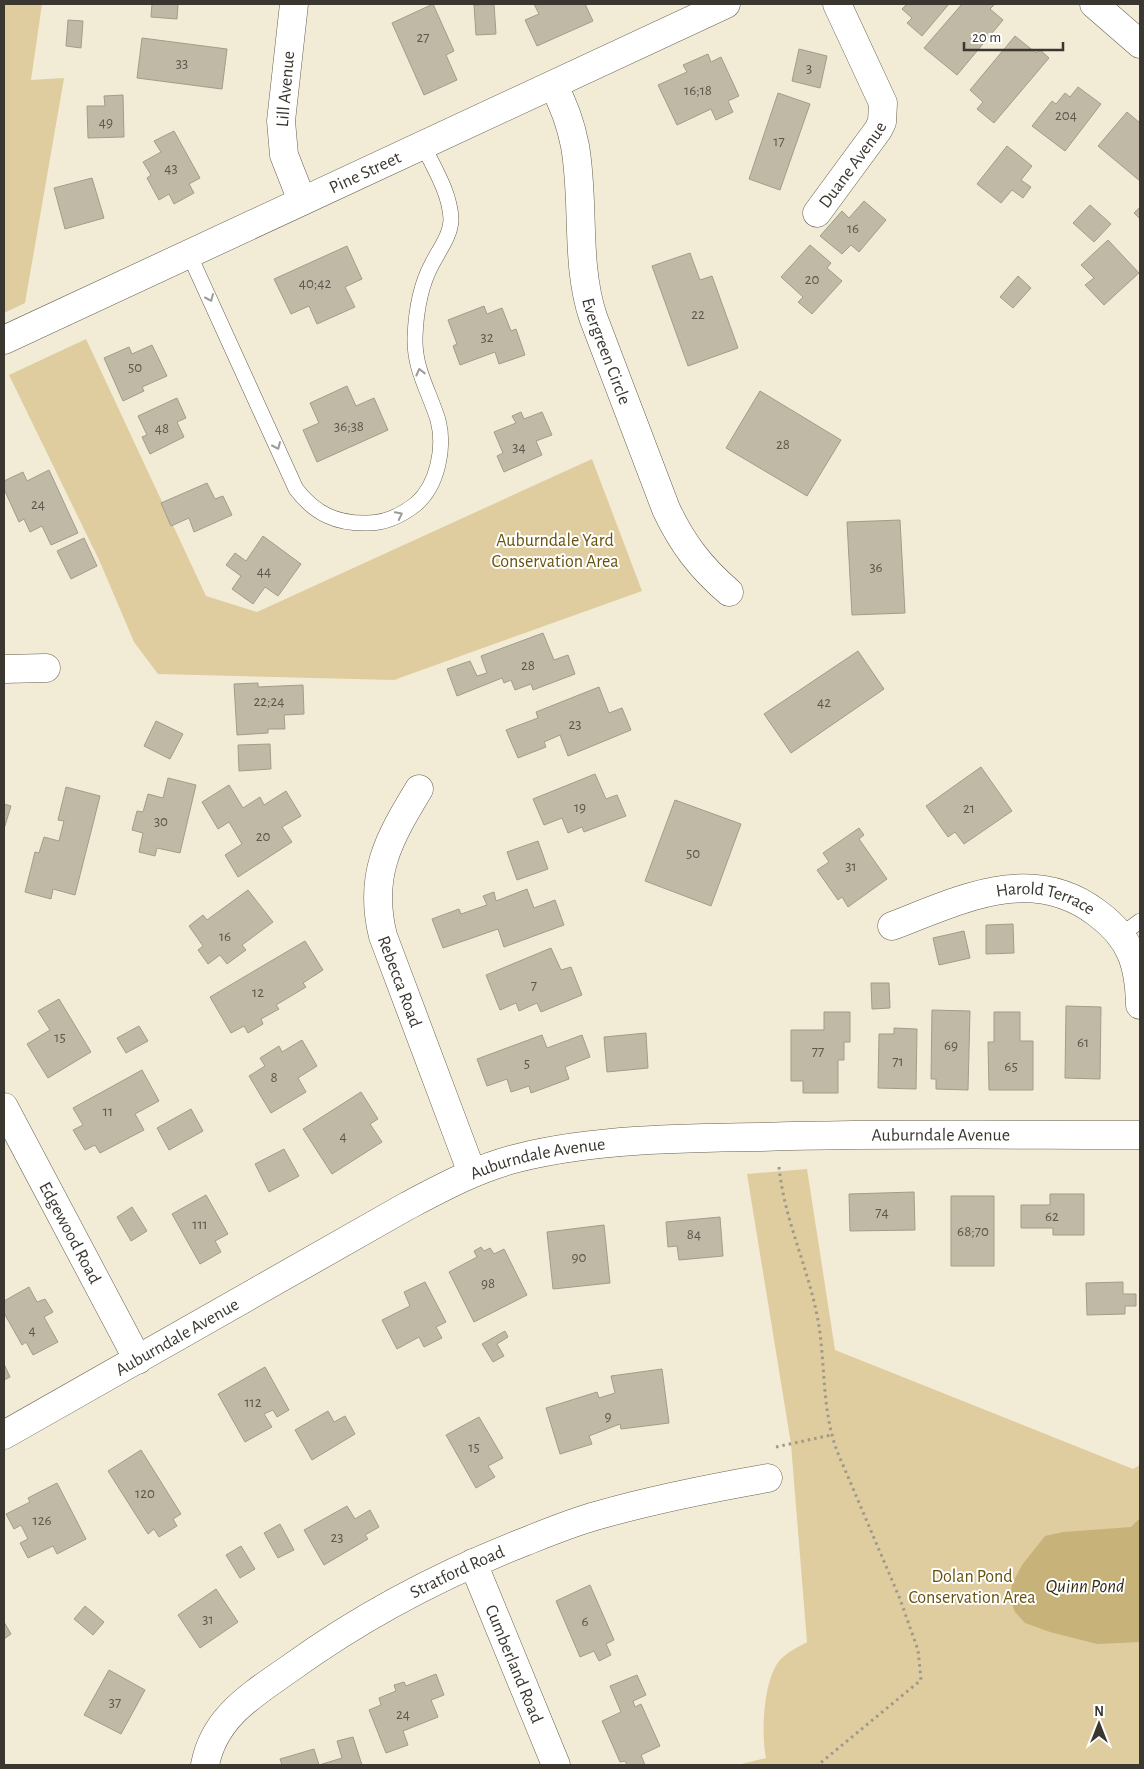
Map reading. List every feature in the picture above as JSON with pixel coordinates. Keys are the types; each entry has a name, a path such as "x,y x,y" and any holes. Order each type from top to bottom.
{"street":[{"name":"Lill Avenue","path":"294,4 281,121 284,155 302,201"},
{"name":"Pine Street","path":"4,340 726,4"},
{"name":"Duane Avenue","path":"817,213 878,130 884,113 880,95 837,4"},
{"path":"1094,4 1140,44"},
{"name":"Evergreen Circle","path":"554,85 568,120 575,146 584,278 588,303 674,528 699,564 729,592"},
{"path":"4,669 46,668"},
{"name":"Rebecca Road","path":"418,789 390,840 383,861 377,900 379,919 383,936 472,1173"},
{"name":"Harold Terrace","path":"892,926 965,899 998,891 1032,888 1056,891 1070,896 1103,917 1131,928 1140,1005"},
{"name":"Edgewood Road","path":"4,1107 138,1360"},
{"name":"Auburndale Avenue","path":"4,1435 407,1206 472,1173 517,1158 601,1145 687,1139 833,1135 1140,1135"},
{"name":"Stratford Road","path":"205,1765 212,1742 224,1720 247,1699 328,1642 379,1610 473,1563 538,1536 597,1516 694,1491 768,1478"},
{"name":"Cumberland Road","path":"473,1563 556,1765"}],"lane":[{"path":"190,254 296,489 313,508 326,515 357,523 377,522 396,517 410,509 427,490 434,477 440,448 438,420 422,380 415,338 417,307 432,264 446,238 451,221 448,199 423,145"}],"path":[{"path":"779,1166 785,1202 817,1314 822,1346 827,1410 832,1435 843,1466 900,1599 918,1650 921,1680 818,1765"},
{"path":"773,1448 832,1435"}],"green space":[{"path":"4,4 42,4 31,80 64,78 25,303 4,313"},
{"name":"Auburndale Yard Conservation Area","path":"86,339 206,596 257,612 592,459 642,591 394,680 158,674 134,642 100,562 9,375"},
{"name":"Dolan Pond Conservation Area","path":"807,1169 835,1350 1133,1469 1140,1465 1140,1765 737,1765 766,1758 764,1721 770,1679 781,1659 807,1642 791,1444 747,1174"}],"water":[{"name":"Quinn Pond","path":"1140,1518 1140,1642 1097,1644 1050,1632 1025,1623 1015,1612 1010,1599 1012,1584 1022,1565 1045,1536 1063,1532 1131,1527"}],"building":[{"path":"152,4 178,4 177,19 151,17"},
{"path":"433,4 454,51 446,55 457,80 424,95 392,23"},
{"path":"494,4 496,34 476,35 474,5"},
{"path":"534,4 585,4 593,21 537,46 525,20 539,14"},
{"path":"907,4 949,4 922,36 907,23 912,18 902,9"},
{"path":"962,4 995,4 990,9 1003,20 957,75 924,48"},
{"path":"68,20 83,21 81,48 66,46"},
{"path":"1015,36 1036,53 1039,49 1049,58 994,123 977,109 983,102 970,90"},
{"path":"142,38 227,49 222,89 137,78"},
{"path":"799,49 827,56 820,88 792,81"},
{"path":"708,54 711,62 721,57 739,96 728,101 733,112 716,120 711,109 677,125 658,85 687,72 683,65"},
{"path":"1078,87 1101,104 1065,151 1032,126 1052,101 1056,104 1065,93 1070,97"},
{"path":"778,93 810,104 780,190 749,179"},
{"path":"123,95 124,137 88,138 87,106 105,106 104,96"},
{"path":"1127,112 1140,123 1140,181 1098,146"},
{"path":"174,131 200,178 189,184 194,193 174,204 169,194 159,200 147,178 151,175 143,162 161,152 154,141"},
{"path":"1007,146 1032,166 1021,180 1031,187 1023,198 1012,190 1001,203 977,184"},
{"path":"92,178 104,218 65,229 54,188"},
{"path":"864,201 886,220 859,252 851,245 842,254 820,236 842,211 849,218"},
{"path":"1090,205 1111,224 1094,242 1073,223"},
{"path":"1140,207 1140,219 1134,213"},
{"path":"1108,240 1139,273 1104,305 1085,285 1094,278 1081,265"},
{"path":"810,245 831,263 827,268 842,281 812,314 798,302 803,297 781,277"},
{"path":"347,246 362,279 345,287 355,307 317,324 309,306 291,314 274,279"},
{"path":"690,253 700,280 712,276 738,348 688,366 652,266"},
{"path":"1018,276 1031,288 1013,308 1000,297"},
{"path":"484,306 487,314 502,308 511,331 516,329 525,355 499,364 495,352 460,365 453,346 457,344 448,320"},
{"path":"152,345 167,376 142,387 144,391 123,401 104,358 129,347 132,354"},
{"path":"347,386 356,406 374,398 388,430 317,462 303,430 319,423 310,403"},
{"path":"760,391 841,440 807,496 726,448"},
{"path":"177,398 186,418 177,422 184,437 150,454 142,437 147,435 138,416"},
{"path":"521,412 524,419 542,412 552,435 536,441 542,455 504,472 497,456 503,453 494,432 516,423 512,416"},
{"path":"49,470 78,533 51,545 42,526 30,532 24,519 19,522 4,489 4,481 23,472 27,481"},
{"path":"207,483 215,499 223,496 232,515 194,532 189,518 171,526 161,503"},
{"path":"900,520 905,613 852,615 847,522"},
{"path":"263,536 301,564 278,596 265,587 253,604 232,589 241,576 226,565 235,553 246,561"},
{"path":"84,538 97,566 71,579 57,551"},
{"path":"543,633 554,660 568,655 575,674 533,690 531,684 515,690 511,680 504,683 502,678 457,696 447,669 470,661 477,676 487,673 481,656"},
{"path":"858,651 884,689 791,753 764,714"},
{"path":"258,683 258,687 303,685 304,714 284,715 285,729 268,729 268,733 237,735 234,684"},
{"path":"599,687 609,713 622,708 631,730 568,756 560,735 544,742 546,747 518,758 506,730 538,718 536,712"},
{"path":"156,721 183,734 170,759 144,746"},
{"path":"270,744 271,769 239,771 238,745"},
{"path":"981,767 1012,811 964,844 955,832 948,837 926,806"},
{"path":"595,774 606,799 617,795 626,816 584,832 582,827 568,833 562,818 544,825 533,799"},
{"path":"168,778 196,785 180,853 157,848 155,856 139,852 143,833 132,830 137,811 143,812 148,794 163,798"},
{"path":"229,785 243,808 260,797 264,805 286,791 301,816 282,827 292,842 238,877 225,855 242,844 229,822 218,829 202,802"},
{"path":"66,787 100,796 75,895 53,889 51,899 25,892 35,852 39,853 44,837 59,841 64,821 58,820"},
{"path":"675,800 741,824 711,906 645,881"},
{"path":"4,804 11,806 4,829"},
{"path":"859,828 864,835 859,839 887,879 848,907 842,897 838,900 817,870 829,862 823,853"},
{"path":"538,841 548,869 517,880 507,852"},
{"path":"527,889 534,908 555,900 564,925 504,947 498,929 443,948 432,919 459,909 461,914 487,905 483,896 494,892 496,901"},
{"path":"248,890 273,922 242,945 246,950 227,964 220,955 208,964 198,950 203,946 189,926 203,915 207,920"},
{"path":"1013,924 1014,953 986,954 986,925"},
{"path":"964,931 970,958 939,965 933,938"},
{"path":"305,941 323,970 303,983 306,987 276,1005 279,1009 261,1019 263,1024 248,1033 244,1026 231,1033 210,997"},
{"path":"551,948 561,970 571,967 582,995 541,1012 537,1003 519,1011 516,1003 500,1010 486,975"},
{"path":"871,983 889,983 890,1008 872,1009"},
{"path":"59,999 91,1052 48,1078 27,1044 50,1030 38,1011"},
{"path":"1066,1006 1101,1007 1100,1079 1065,1078"},
{"path":"932,1010 970,1011 968,1090 936,1089 936,1079 931,1079"},
{"path":"824,1012 850,1012 850,1042 844,1042 844,1060 838,1060 838,1093 803,1093 803,1081 791,1081 791,1030 824,1030"},
{"path":"994,1012 1020,1012 1020,1041 1033,1041 1033,1090 989,1090 988,1042 994,1042"},
{"path":"139,1026 148,1041 126,1053 117,1038"},
{"path":"894,1028 917,1029 916,1089 878,1088 879,1034 894,1034"},
{"path":"646,1033 648,1068 607,1072 604,1037"},
{"path":"542,1035 547,1048 582,1035 590,1057 565,1067 569,1079 531,1093 529,1086 511,1092 507,1079 487,1086 477,1059"},
{"path":"302,1040 317,1066 298,1078 306,1092 271,1113 249,1076 265,1066 260,1058 279,1046 282,1052"},
{"path":"142,1070 159,1101 135,1114 144,1130 100,1153 95,1145 85,1150 73,1130 83,1125 73,1108"},
{"path":"361,1092 378,1119 370,1124 382,1142 332,1174 303,1129"},
{"path":"191,1109 203,1131 169,1150 157,1128"},
{"path":"284,1149 299,1176 269,1192 255,1164"},
{"path":"914,1192 915,1230 850,1231 849,1194"},
{"path":"1050,1194 1084,1194 1084,1235 1053,1235 1053,1228 1021,1228 1021,1205 1050,1205"},
{"path":"206,1195 228,1234 215,1241 221,1252 200,1264 172,1214"},
{"path":"951,1196 994,1196 994,1266 951,1266"},
{"path":"132,1207 147,1231 131,1241 117,1217"},
{"path":"720,1217 723,1256 679,1260 677,1246 668,1247 666,1222"},
{"path":"604,1225 610,1283 553,1289 547,1232"},
{"path":"481,1247 484,1251 490,1248 494,1254 504,1249 527,1295 474,1322 449,1272 477,1257 474,1251"},
{"path":"425,1282 446,1322 436,1327 442,1338 424,1347 419,1337 397,1349 382,1320 410,1306 404,1292"},
{"path":"1123,1282 1123,1294 1136,1294 1136,1306 1125,1306 1125,1314 1087,1315 1086,1283"},
{"path":"29,1287 37,1302 45,1299 53,1312 44,1317 58,1342 33,1355 26,1342 22,1345 4,1313 4,1301"},
{"path":"505,1331 508,1337 497,1344 504,1356 493,1362 482,1344"},
{"path":"4,1364 10,1377 4,1380"},
{"path":"265,1367 289,1410 277,1417 273,1410 264,1414 272,1427 245,1442 218,1394"},
{"path":"662,1369 669,1423 621,1429 620,1424 589,1436 592,1444 560,1454 546,1408 597,1392 599,1398 615,1393 611,1376"},
{"path":"328,1411 334,1422 345,1416 355,1434 312,1460 295,1430"},
{"path":"479,1417 503,1458 488,1466 495,1477 476,1488 446,1435"},
{"path":"141,1450 181,1514 173,1519 177,1526 159,1537 154,1529 148,1534 108,1471"},
{"path":"57,1483 86,1539 57,1554 53,1546 28,1558 20,1543 28,1539 21,1525 14,1529 6,1514 30,1502 28,1498"},
{"path":"347,1506 355,1519 370,1510 379,1527 365,1535 368,1539 324,1565 304,1530"},
{"path":"280,1524 294,1550 278,1558 264,1533"},
{"path":"241,1546 255,1569 240,1578 226,1555"},
{"path":"590,1585 614,1640 606,1644 611,1655 599,1661 594,1651 580,1657 556,1601"},
{"path":"216,1589 238,1622 200,1648 178,1615"},
{"path":"85,1606 104,1622 93,1635 74,1619"},
{"path":"4,1622 11,1634 4,1639"},
{"path":"109,1670 145,1690 121,1734 84,1715"},
{"path":"436,1674 444,1695 431,1700 438,1717 403,1731 408,1745 386,1753 369,1710 381,1705 379,1698 396,1691 394,1685 404,1682 406,1686"},
{"path":"637,1675 646,1695 633,1701 635,1707 641,1704 660,1746 641,1755 645,1765 627,1765 625,1761 620,1762 602,1721 621,1712 610,1686"},
{"path":"353,1737 362,1765 319,1765 342,1758 337,1741"},
{"path":"314,1749 319,1765 282,1765 280,1759"}]}
